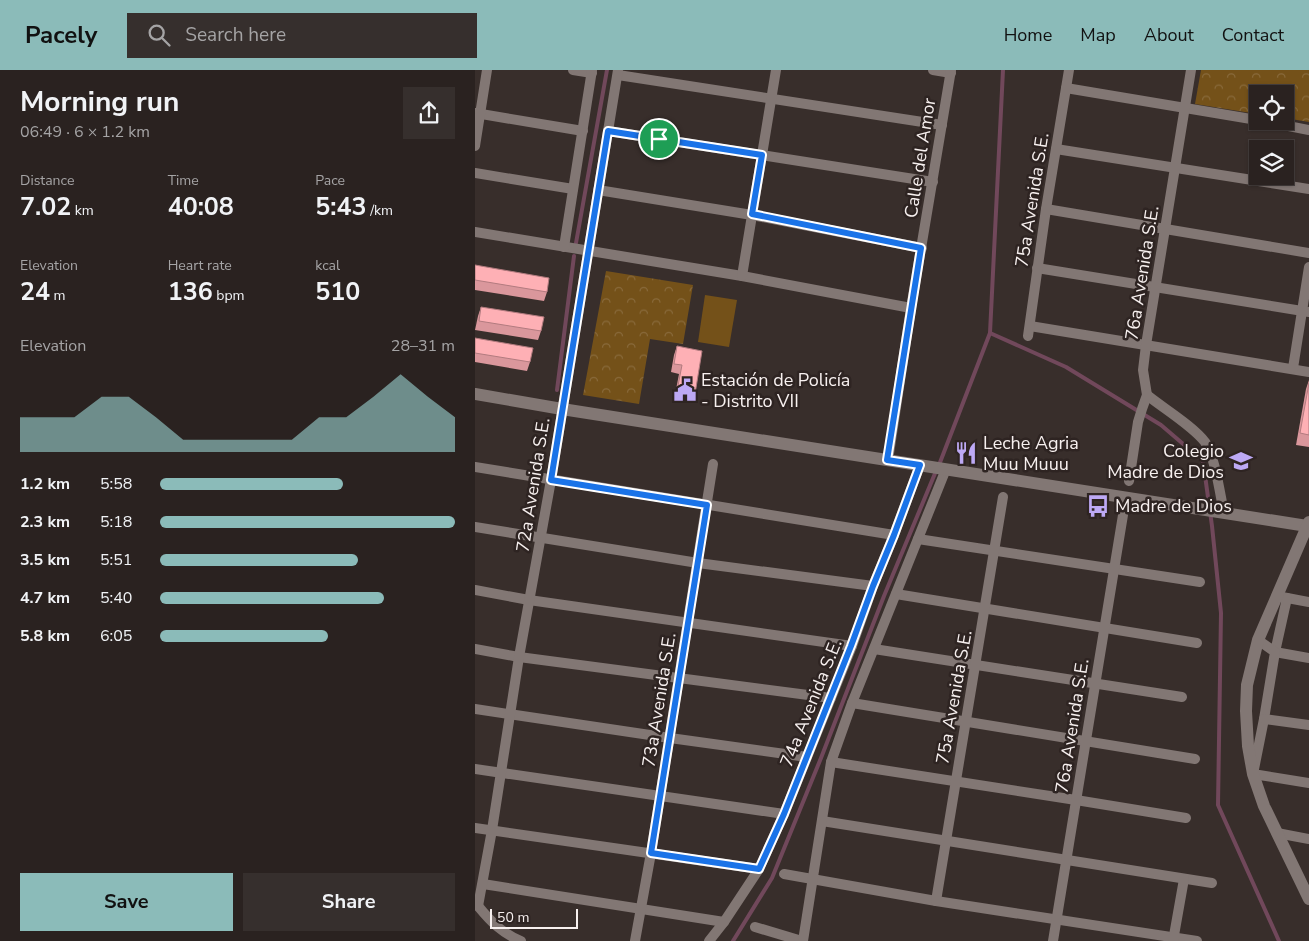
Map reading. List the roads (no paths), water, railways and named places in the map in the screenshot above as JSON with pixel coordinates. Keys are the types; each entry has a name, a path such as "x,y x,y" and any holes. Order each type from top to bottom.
{"street":[{"path":"475,146 478,113 487,70"},
{"path":"564,246 592,72 573,70"},
{"path":"743,276 776,70"},
{"path":"933,70 951,72"},
{"name":"75a Avenida S.E.","path":"1069,70 1046,209 1029,331 1146,345"},
{"name":"76a Avenida S.E.","path":"1147,395 1143,370 1146,345 1191,70"},
{"name":"Calle del Amor","path":"887,460 951,72"},
{"path":"618,73 942,125"},
{"name":"72a Avenida S.E.","path":"477,905 483,884 519,657 551,480 618,73"},
{"path":"1066,88 1249,119"},
{"path":"478,113 583,131"},
{"path":"1294,127 1309,130"},
{"path":"608,131 933,182"},
{"path":"1056,149 1309,189"},
{"path":"475,173 573,189"},
{"path":"599,190 752,214 921,248"},
{"path":"1046,209 1309,253"},
{"path":"475,232 743,276 911,308"},
{"path":"1293,368 1305,312 1309,266"},
{"path":"1037,268 1305,312"},
{"path":"1146,345 1309,372"},
{"path":"475,394 1202,510 1308,525 1282,597 1258,640 1247,685 1246,711 1248,746 1253,774 1263,806 1309,899"},
{"path":"1129,481 1138,422 1147,395 1195,431 1205,442 1211,454 1220,512"},
{"name":"73a Avenida S.E.","path":"635,941 661,796 713,464"},
{"name":"74a Avenida S.E.","path":"709,941 759,869 784,814 831,698 920,465"},
{"path":"475,467 894,535"},
{"path":"755,928 803,941 831,762 946,469"},
{"name":"75a Avenida S.E.","path":"936,901 1003,497"},
{"name":"76a Avenida S.E.","path":"1053,941 1123,516"},
{"path":"475,527 698,563 873,586"},
{"path":"918,539 1200,582"},
{"path":"475,590 529,600 851,646"},
{"path":"896,594 1197,644"},
{"path":"1282,597 1309,602"},
{"path":"1253,774 1265,719 1282,597"},
{"path":"1258,640 1275,652 1309,658"},
{"path":"475,649 519,657 831,698"},
{"path":"874,649 1182,697"},
{"path":"853,703 1195,759"},
{"path":"475,709 807,757"},
{"path":"1265,719 1309,725"},
{"path":"831,762 1186,818"},
{"path":"475,769 784,814"},
{"path":"1253,774 1309,783"},
{"path":"823,821 1212,883"},
{"path":"475,828 759,869"},
{"path":"1277,833 1309,839"},
{"path":"784,874 936,901 1174,939 1197,941"},
{"path":"1174,939 1184,879"},
{"path":"483,884 724,922"},
{"path":"477,905 499,928 521,941"}],"waterway":[{"path":"576,243 607,70"},
{"path":"939,465 990,333 1003,70"},
{"path":"557,390 574,256"},
{"path":"990,333 1066,367 1161,425 1203,461 1221,613 1218,805 1279,941"},
{"path":"733,941 772,878 884,596 936,471"}],"place":[{"name":"Estación de Policía - Distrito VII","path":"685,390"},
{"name":"Leche Agria Muu Muuu","path":"966,453"},
{"name":"Colegio Madre de Dios","path":"1241,461"},
{"name":"Madre de Dios","path":"1098,506"}]}
